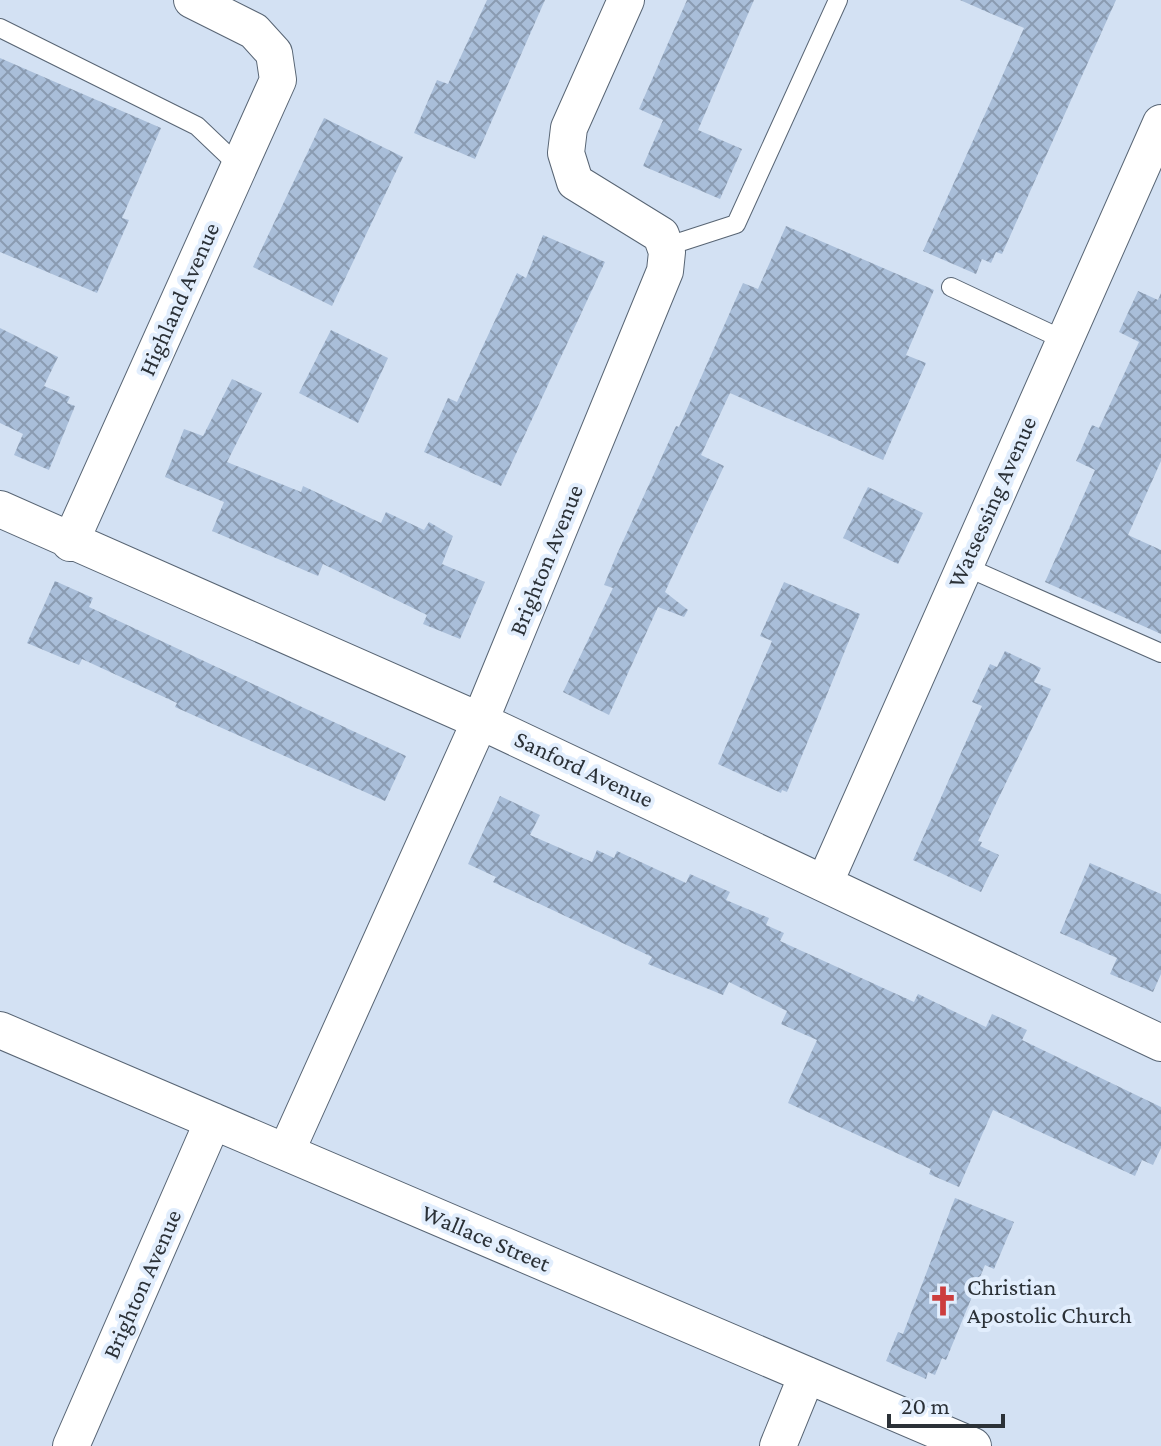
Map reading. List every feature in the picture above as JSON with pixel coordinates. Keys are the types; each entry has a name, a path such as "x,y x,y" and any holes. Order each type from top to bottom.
{"street":[{"name":"Highland Avenue","path":"70,543 278,80 274,53 254,31 192,0"},
{"path":"626,0 569,128 566,153 575,182 661,235 665,247"},
{"name":"Watsessing Avenue","path":"825,882 1161,123"},
{"name":"Brighton Avenue","path":"286,1152 480,721 665,271 665,247"},
{"name":"Sanford Avenue","path":"0,509 70,543 480,721 1161,1043"},
{"name":"Wallace Street","path":"0,1030 973,1446"},
{"name":"Brighton Avenue","path":"71,1446 213,1121"},
{"path":"778,1446 807,1375"}],"lane":[{"path":"665,247 736,224 838,0"},
{"path":"0,28 197,126 239,166"},
{"path":"951,287 1064,340"},
{"path":"964,566 1161,653"}],"building":[{"path":"487,0 545,0 475,159 414,133 437,80 448,84"},
{"path":"687,0 754,0 698,130 742,149 720,199 643,166 663,120 639,109"},
{"path":"960,0 1116,0 1002,254 996,252 991,263 982,259 976,274 923,251 1024,28"},
{"path":"0,58 161,128 122,218 129,220 97,293 0,252"},
{"path":"324,118 403,157 332,306 253,267"},
{"path":"786,226 934,290 906,355 926,363 883,460 730,393 701,455 724,466 665,592 688,610 684,617 658,607 609,715 563,692 613,588 604,585 617,554 676,426 679,427 743,283 758,289"},
{"path":"543,235 605,262 501,486 424,452 448,398 457,402 517,273 526,278"},
{"path":"1138,291 1158,300 1161,293 1161,461 1128,535 1161,550 1161,634 1045,582 1095,470 1076,461 1092,425 1099,428 1139,342 1119,332"},
{"path":"0,328 58,357 44,386 70,397 67,403 75,406 49,470 14,455 23,434 0,423"},
{"path":"331,330 388,358 358,423 299,393"},
{"path":"232,379 262,393 227,462 301,492 303,486 381,523 386,512 424,530 429,522 453,536 442,564 485,582 460,639 423,624 427,615 323,564 318,576 212,531 224,502 165,477 184,429 203,436"},
{"path":"868,487 923,513 898,564 843,538"},
{"path":"55,581 93,598 89,607 406,756 385,801 175,707 177,703 82,659 79,665 27,643"},
{"path":"784,582 860,614 787,792 782,790 781,793 718,764 772,641 760,636"},
{"path":"1005,651 1041,668 1034,682 1051,689 978,841 982,842 980,846 999,855 981,892 913,860 982,706 972,702 990,664 997,667"},
{"path":"500,796 540,815 530,835 592,862 597,850 614,858 617,851 686,883 690,874 730,892 726,900 769,918 766,925 784,933 780,941 914,1002 918,994 986,1027 992,1014 1027,1030 1022,1040 1161,1107 1161,1148 1153,1165 1142,1160 1135,1176 993,1110 959,1187 929,1174 931,1169 788,1103 817,1040 781,1024 787,1011 729,982 723,995 648,964 652,957 493,882 496,877 468,864"},
{"path":"1090,863 1161,894 1161,974 1153,992 1110,974 1117,958 1060,933"},
{"name":"Christian Apostolic Church","path":"955,1198 1014,1222 994,1269 985,1265 946,1360 942,1358 935,1375 928,1372 926,1379 886,1361 898,1332 903,1334"}],"place":[{"name":"Christian Apostolic Church","path":"943,1301"}]}
